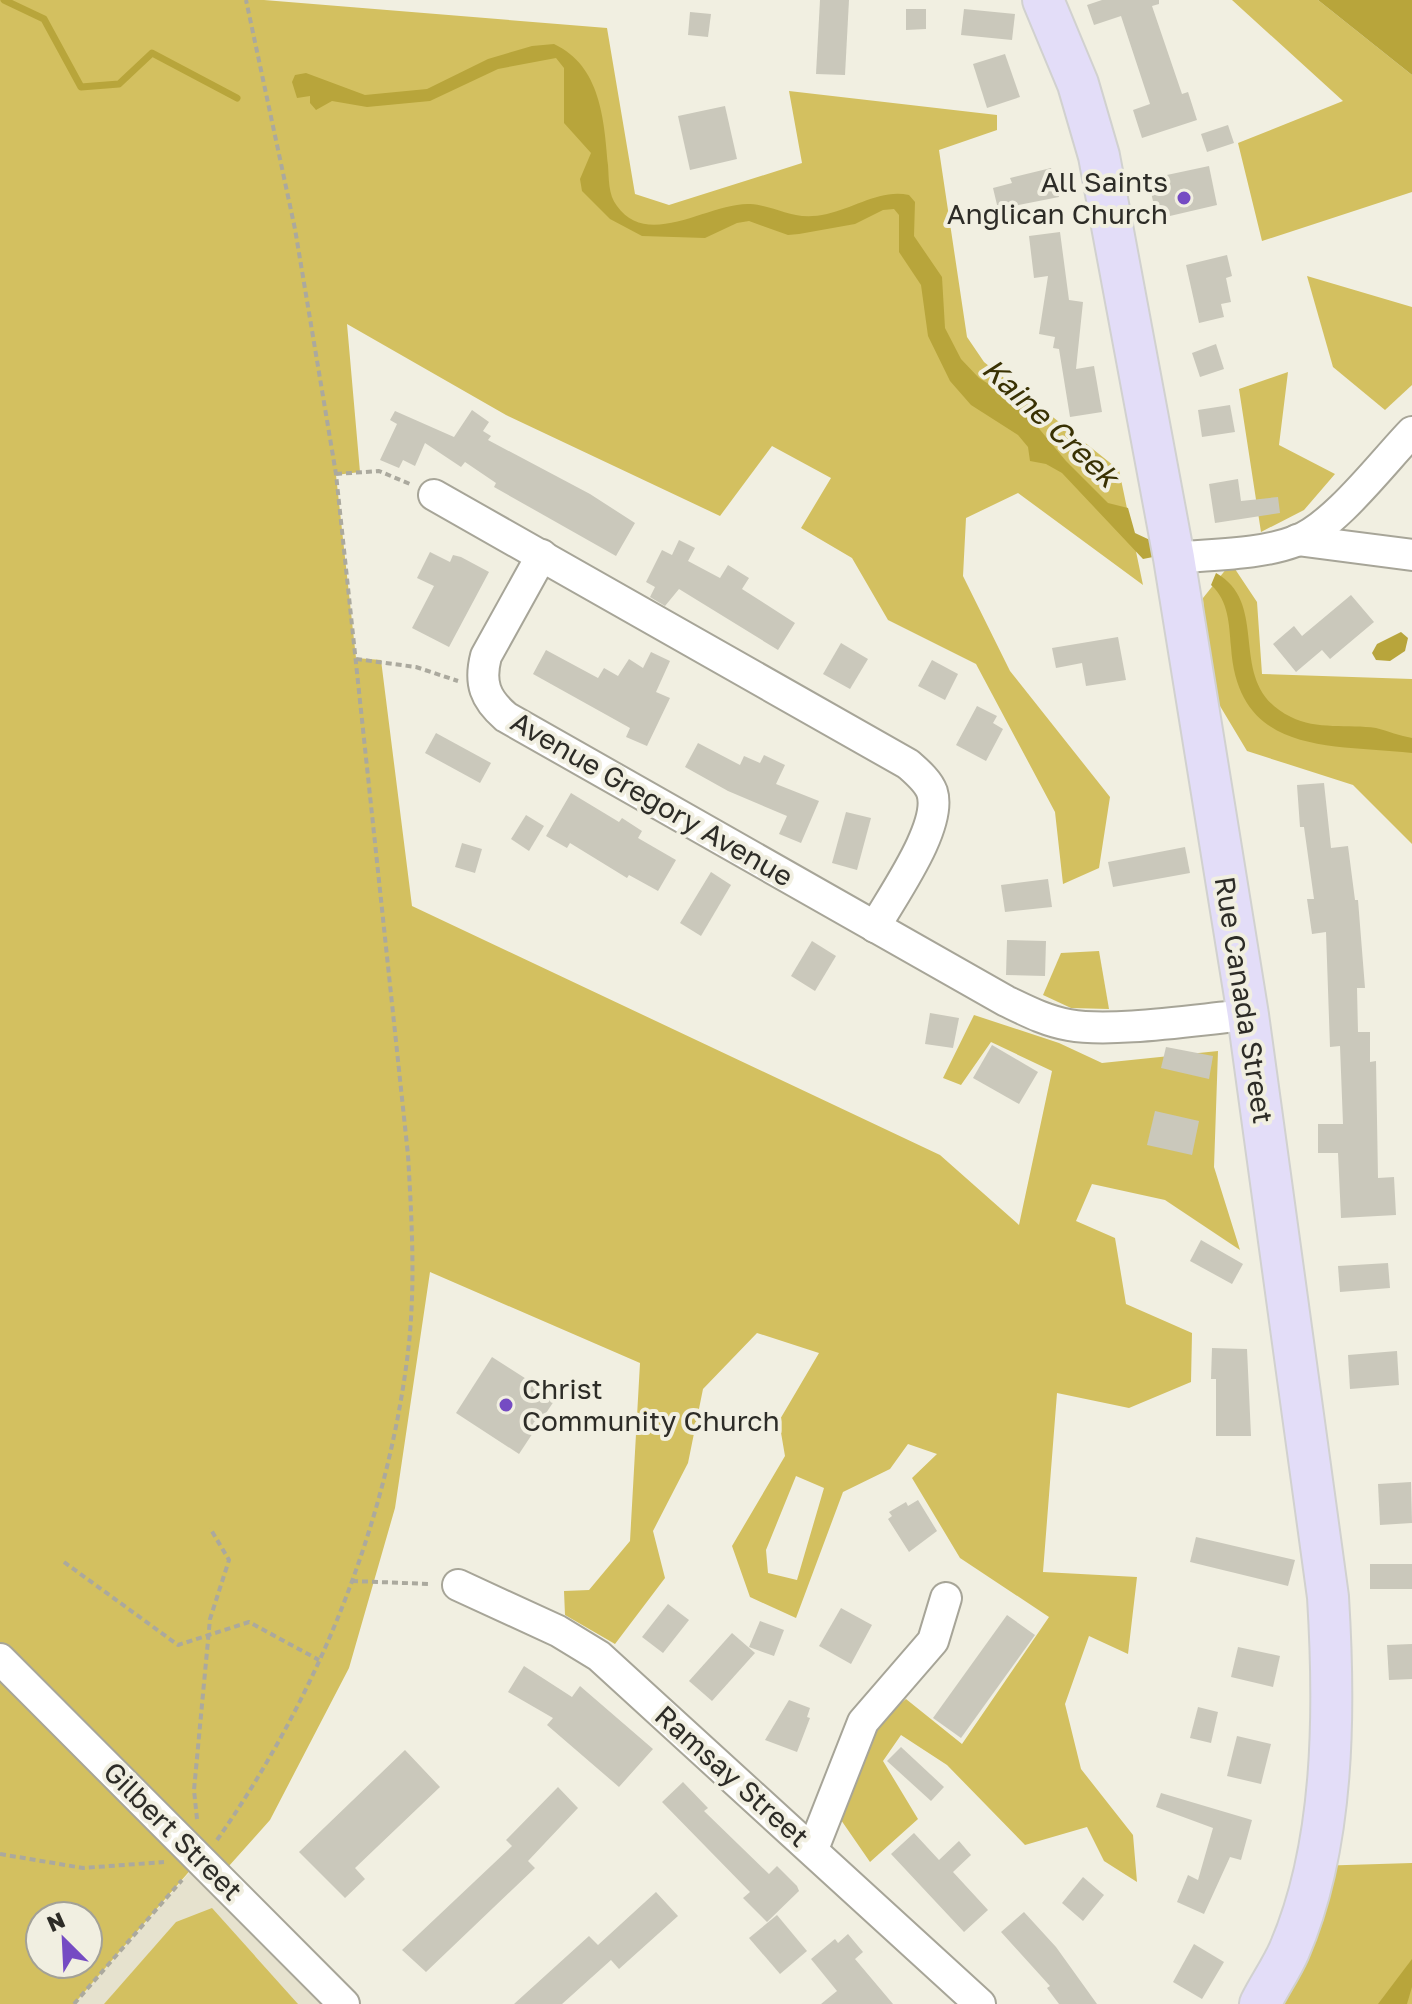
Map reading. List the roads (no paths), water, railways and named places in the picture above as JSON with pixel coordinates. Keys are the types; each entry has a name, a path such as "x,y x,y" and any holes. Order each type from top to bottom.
{"main road":[{"name":"Rue Canada Street","path":"1043,0 1078,84 1099,156 1174,558 1248,1015 1328,1597 1334,1688 1329,1773 1314,1866 1289,1950 1260,2004"}],"street":[{"path":"1297,540 1339,508 1412,432"},
{"path":"434,495 908,764 921,776 933,801 929,830 875,927"},
{"path":"1174,558 1267,548 1297,540 1412,555"},
{"name":"Avenue Gregory Avenue","path":"542,555 486,656 482,673 484,691 506,717 875,927 1046,1020 1073,1026 1106,1026 1248,1015"},
{"name":"Ramsay Street","path":"458,1585 558,1631 599,1656 980,2004"},
{"path":"813,1849 863,1722 933,1641 946,1598"},
{"name":"Gilbert Street","path":"0,1659 344,2004"}],"waterway":[{"name":"Kaine Creek","path":"4,0 44,19 81,87 119,84 152,53 237,98"}],"place":[{"name":"All Saints Anglican Church","path":"1184,198"},
{"name":"Christ Community Church","path":"506,1405"}]}
